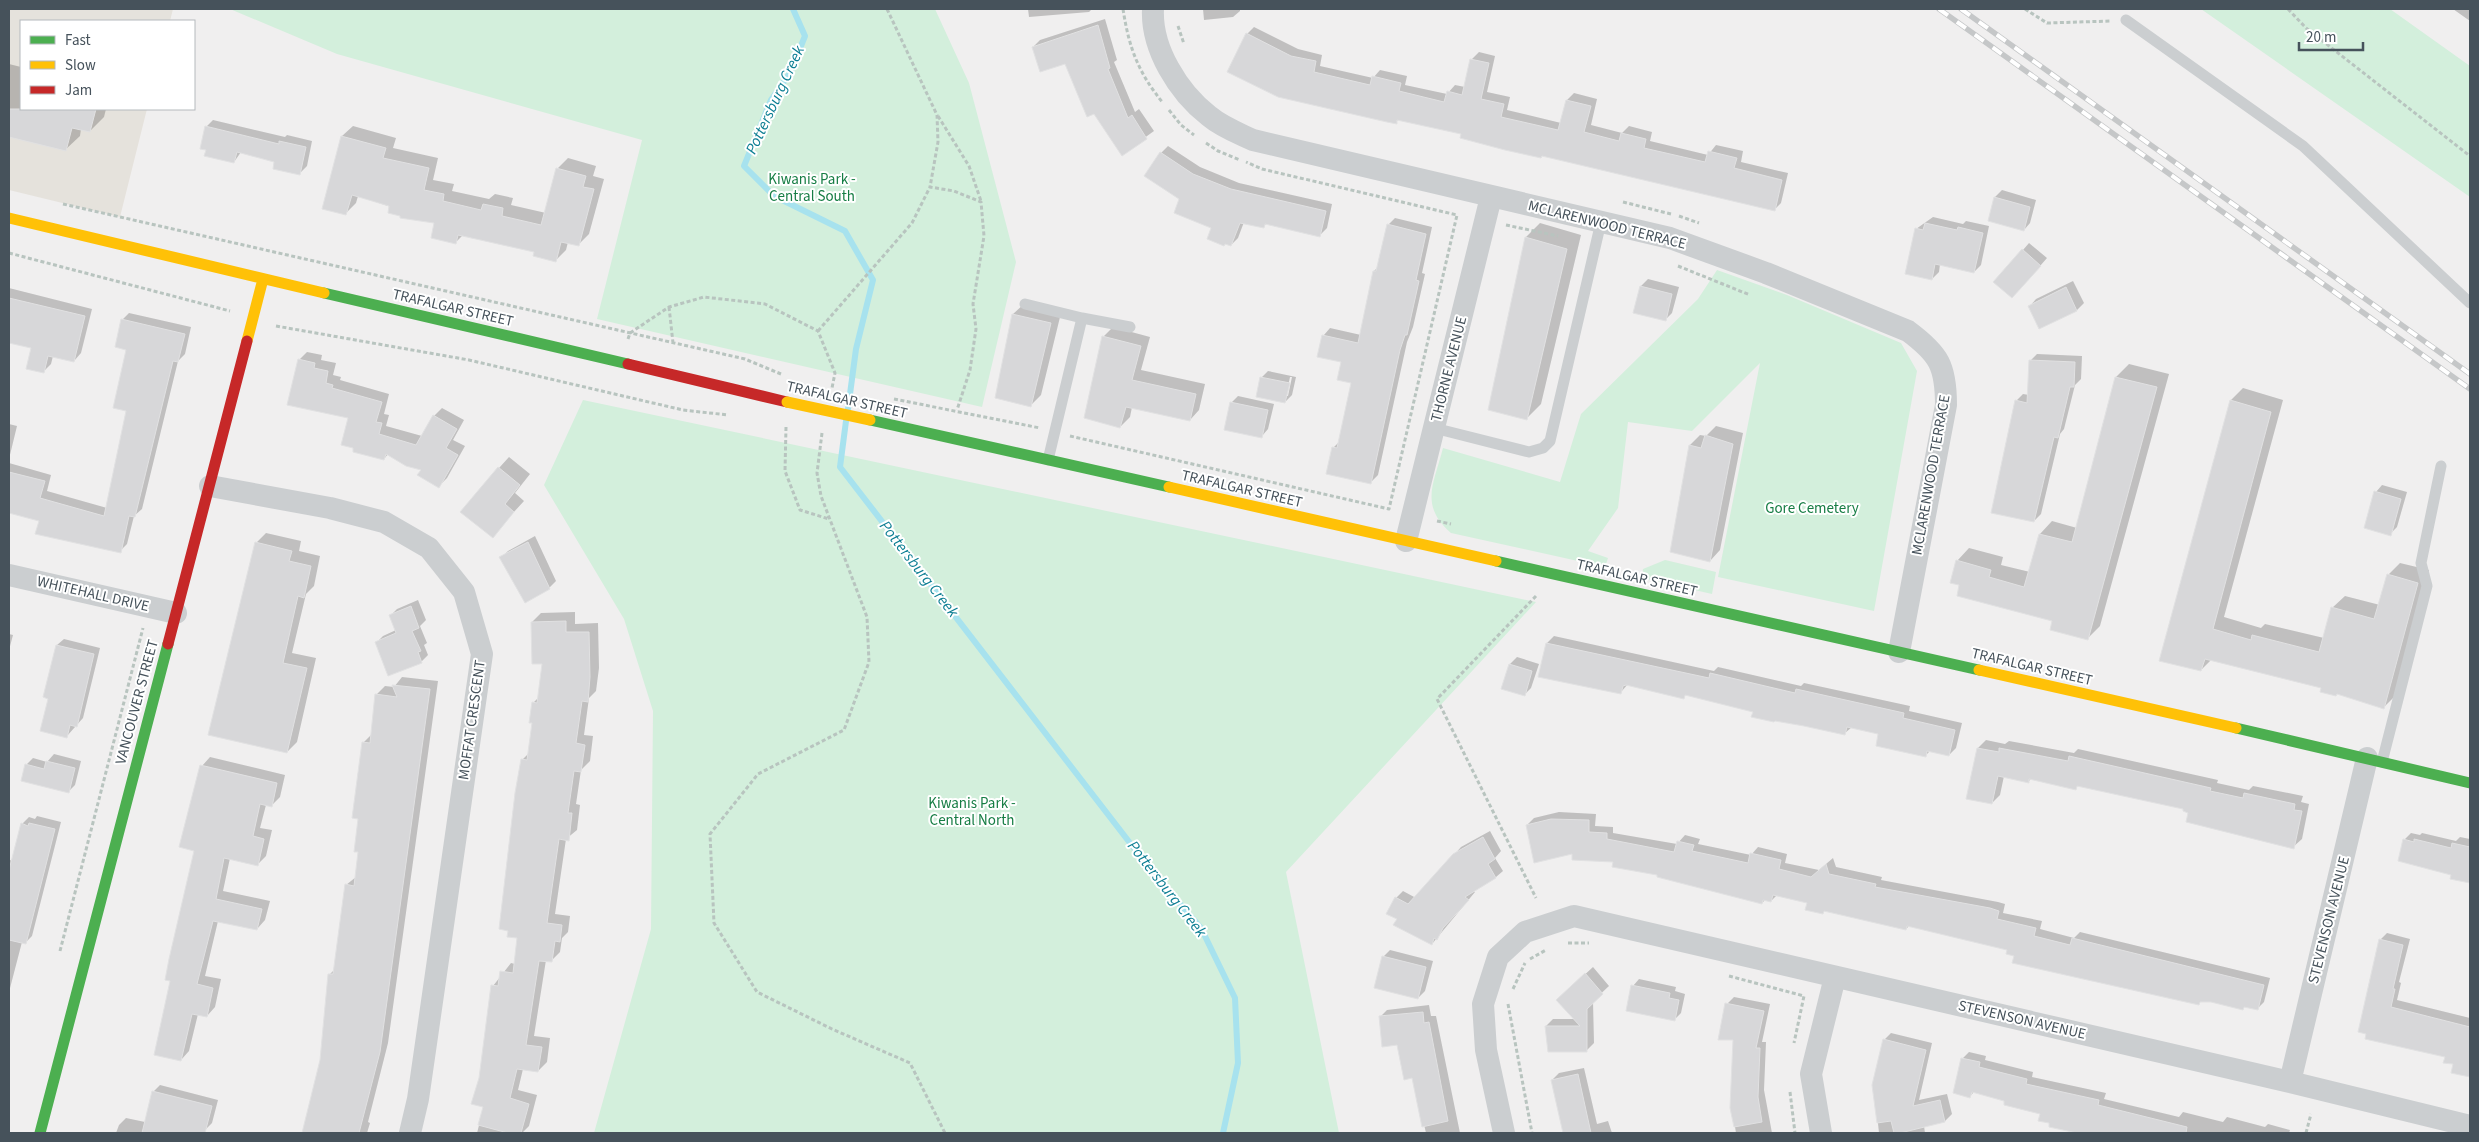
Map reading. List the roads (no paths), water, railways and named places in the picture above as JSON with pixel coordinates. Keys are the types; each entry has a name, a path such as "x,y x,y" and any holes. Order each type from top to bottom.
{"main road":[{"name":"TRAFALGAR STREET","path":"9,218 788,402 1899,652 2470,783"},
{"name":"VANCOUVER STREET","path":"40,1133 263,279"}],"street":[{"name":"MCLARENWOOD TERRACE","path":"1153,9 1153,18 1163,55 1181,88 1208,116 1230,130 1253,140 1670,238 1766,273 1908,331 1928,346 1936,356 1946,380 1946,405 1899,652"},
{"name":"THORNE AVENUE","path":"1406,541 1491,197"},
{"name":"MOFFAT CRESCENT","path":"210,486 330,508 384,522 429,548 464,592 482,654 418,1098 410,1133"},
{"name":"WHITEHALL DRIVE","path":"9,575 176,613"},
{"name":"STEVENSON AVENUE","path":"2290,1082 2375,760"},
{"name":"STEVENSON AVENUE","path":"1504,1133 1486,1050 1483,1004 1498,957 1525,932 1574,916 2290,1082 2470,1126"},
{"path":"1821,1133 1811,1074 1834,977"}],"lane":[{"path":"2126,20 2303,146 2470,303"},
{"path":"1434,428 1529,452 1543,448 1550,441 1601,222"},
{"path":"1025,304 1130,328"},
{"path":"1048,460 1082,318"},
{"path":"2375,760 2427,586 2421,563 2441,466"}],"waterway":[{"name":"Pottersburg Creek","path":"793,9 805,36 790,73 771,100 744,166 774,196 845,231 873,280 856,349 848,409"},
{"name":"Pottersburg Creek","path":"846,421 840,467 1157,878 1201,928 1235,998 1238,1063 1223,1133"}],"railway":[{"path":"1939,9 2470,389"},
{"path":"1961,9 2470,374"}],"park label":[{"name":"Kiwanis Park - Central South","path":"812,188"},
{"name":"Gore Cemetery","path":"1812,508"},
{"name":"Kiwanis Park - Central North","path":"972,812"}]}
